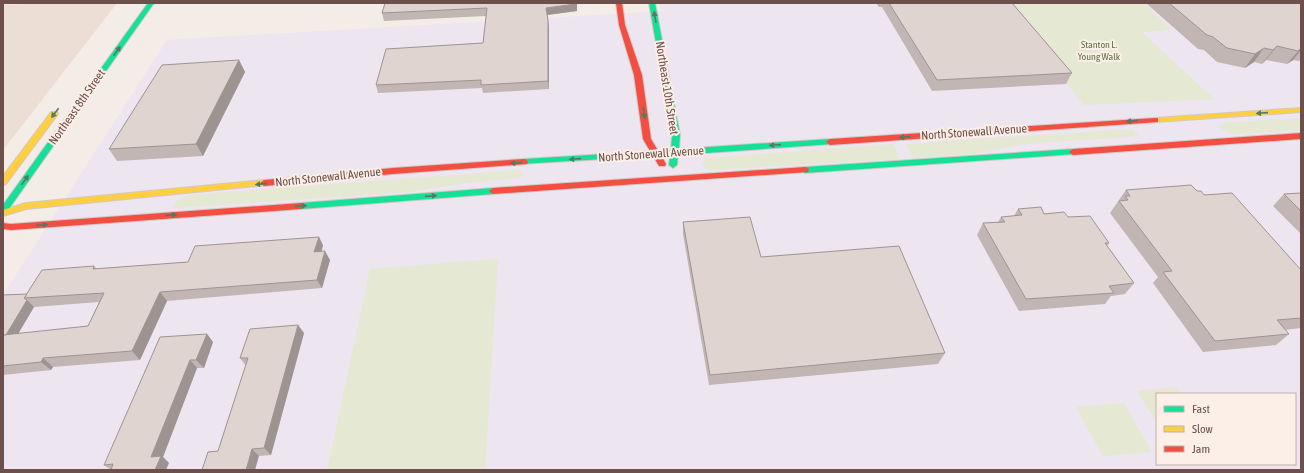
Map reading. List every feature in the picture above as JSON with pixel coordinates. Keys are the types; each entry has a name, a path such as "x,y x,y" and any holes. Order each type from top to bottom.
{"main road":[{"name":"Northeast 8th Street","path":"3,212 151,3"},
{"path":"619,3 622,25 638,75 647,139 671,180"},
{"name":"Northeast 10th Street","path":"652,3 676,135 671,180"},
{"name":"Northeast 8th Street","path":"3,182 61,105"},
{"name":"North Stonewall Avenue","path":"3,212 26,206 393,171 1301,110"},
{"path":"3,226 11,227 1301,136"}],"shaded area":[{"path":"117,3 3,150 3,5"},
{"path":"659,3 1301,3 1301,470 3,470 3,295 167,40 665,11 661,9"}],"green space":[{"name":"Stanton L. Young Walk","path":"969,3 1144,3 1171,30 1142,32 1214,99 1084,105 1007,11"},
{"path":"1301,118 1301,130 1235,134 1228,133 1219,127 1222,123"},
{"path":"1133,129 1139,136 1026,144 974,154 913,158 906,144"},
{"path":"893,144 900,159 711,170 702,165 705,159 709,158"},
{"path":"519,170 524,174 518,178 466,183 409,192 174,208 176,201 188,195"},
{"path":"498,259 485,470 327,470 370,269"},
{"path":"1176,387 1180,393 1156,393 1156,421 1137,391"},
{"path":"1123,403 1152,452 1103,456 1076,407"}],"building":[{"path":"385,3 576,4 546,8 548,20 548,81 481,85 481,80 376,85 386,49 483,43 487,8 382,13"},
{"path":"889,3 1012,3 1072,73 937,80"},
{"path":"1169,3 1301,3 1301,48 1298,51 1277,46 1273,50 1264,48 1255,54 1227,48 1213,37 1207,35"},
{"path":"239,60 196,144 109,149 162,65"},
{"path":"1191,185 1197,191 1201,191 1204,195 1232,193 1301,270 1301,318 1277,320 1289,334 1215,341 1163,272 1172,271 1119,201 1128,200 1125,196 1130,196 1126,190"},
{"path":"1301,193 1301,211 1284,194"},
{"path":"1041,207 1044,214 1064,212 1068,217 1090,216 1109,243 1105,243 1134,283 1109,286 1114,293 1026,299 983,223 1005,222 1001,217 1022,215 1018,209"},
{"path":"750,217 761,257 899,246 945,353 710,375 683,222"},
{"path":"319,237 314,252 325,251 317,280 160,292 132,351 43,358 41,362 3,366 3,335 88,326 104,293 24,298 42,270 94,266 93,269 188,262 195,246"},
{"path":"27,294 24,298 27,300 6,335 3,335 3,295"},
{"path":"298,325 264,448 252,449 246,470 202,470 208,452 218,451 248,358 240,358 250,329"},
{"path":"207,334 196,360 190,360 151,457 161,456 155,470 111,470 113,464 104,465 160,337"}],"traffic: fast":[{"path":"3,211 151,3"},
{"path":"652,3 676,135 673,165"},
{"path":"524,162 830,142"},
{"path":"805,170 1073,152"},
{"path":"301,206 493,191"}],"traffic: slow":[{"path":"1155,120 1301,110"},
{"path":"3,182 54,114"},
{"path":"3,213 26,206 264,183"}],"traffic: jam":[{"path":"619,3 622,25 638,75 647,139 662,164"},
{"path":"830,142 1155,120"},
{"path":"1073,152 1301,136"},
{"path":"264,183 393,171 524,162"},
{"path":"493,191 805,170"},
{"path":"3,226 11,227 301,206"}]}
